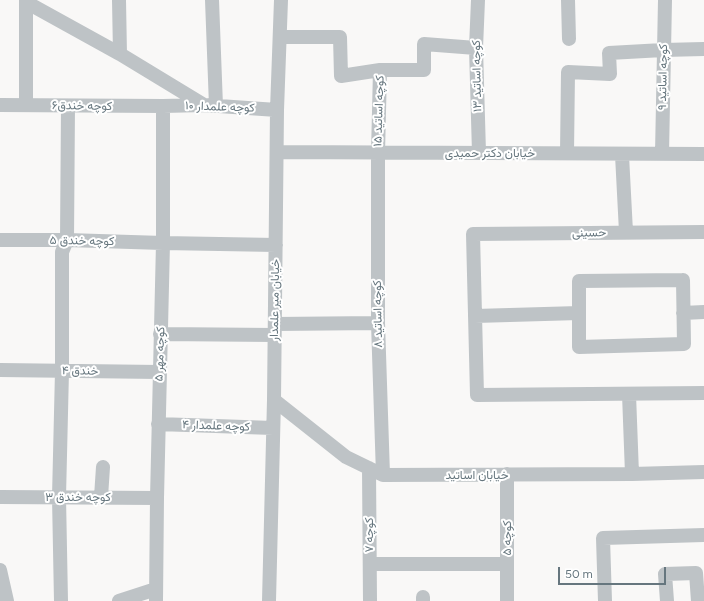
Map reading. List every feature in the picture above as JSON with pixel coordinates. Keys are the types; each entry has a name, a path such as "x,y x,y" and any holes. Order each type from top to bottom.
{"street":[{"path":"119,0 120,54"},
{"path":"26,104 26,1 210,106 212,0"},
{"name":"خیابان میر علمدار","path":"269,601 274,400 277,110 281,0"},
{"name":"کوچه اساتید ۱۳","path":"478,0 476,48 478,153"},
{"path":"568,0 570,39"},
{"name":"کوچه اساتید ۹","path":"662,154 665,0"},
{"path":"280,37 340,38 341,76 380,70"},
{"name":"کوچه اساتید ۱۵","path":"378,153 380,70 424,70 424,44 476,48"},
{"path":"567,153 568,72 610,74 609,53 704,49"},
{"name":"کوچه خندق۶","path":"0,104 163,106"},
{"path":"61,601 59,497 62,371 62,252 67,240 68,106"},
{"name":"کوچه علمدار ۱۰","path":"163,106 210,106 277,110"},
{"name":"کوچه مهر ۵","path":"156,595 159,372 164,243 163,106"},
{"name":"خیابان دکتر حمیدی","path":"277,152 567,153 622,155 704,154"},
{"name":"کوچه اساتید ۸","path":"378,153 378,323 383,475"},
{"path":"622,155 626,232"},
{"name":"حسینی","path":"475,316 473,234 704,232"},
{"name":"کوچه خندق ۵","path":"0,240 67,240 276,245"},
{"path":"683,280 684,344 579,347 579,313 579,281 683,280"},
{"path":"683,313 704,312"},
{"path":"579,313 475,316 476,395 704,393"},
{"path":"160,334 378,323"},
{"name":"خندق ۴","path":"0,370 159,372"},
{"path":"629,394 632,474"},
{"name":"خیابان اساتید","path":"274,400 346,457 383,475 632,474 704,472"},
{"name":"کوچه علمدار ۴","path":"158,424 273,428"},
{"path":"101,497 103,467"},
{"name":"کوچه ۷","path":"369,468 370,601"},
{"name":"کوچه ۵","path":"507,474 507,601"},
{"name":"کوچه خندق ۳","path":"0,497 157,498"},
{"path":"605,601 603,538 704,535"},
{"path":"370,564 507,564"},
{"path":"0,570 7,601"},
{"path":"667,601 665,574 696,573 700,596"},
{"path":"119,601 156,595"}]}
